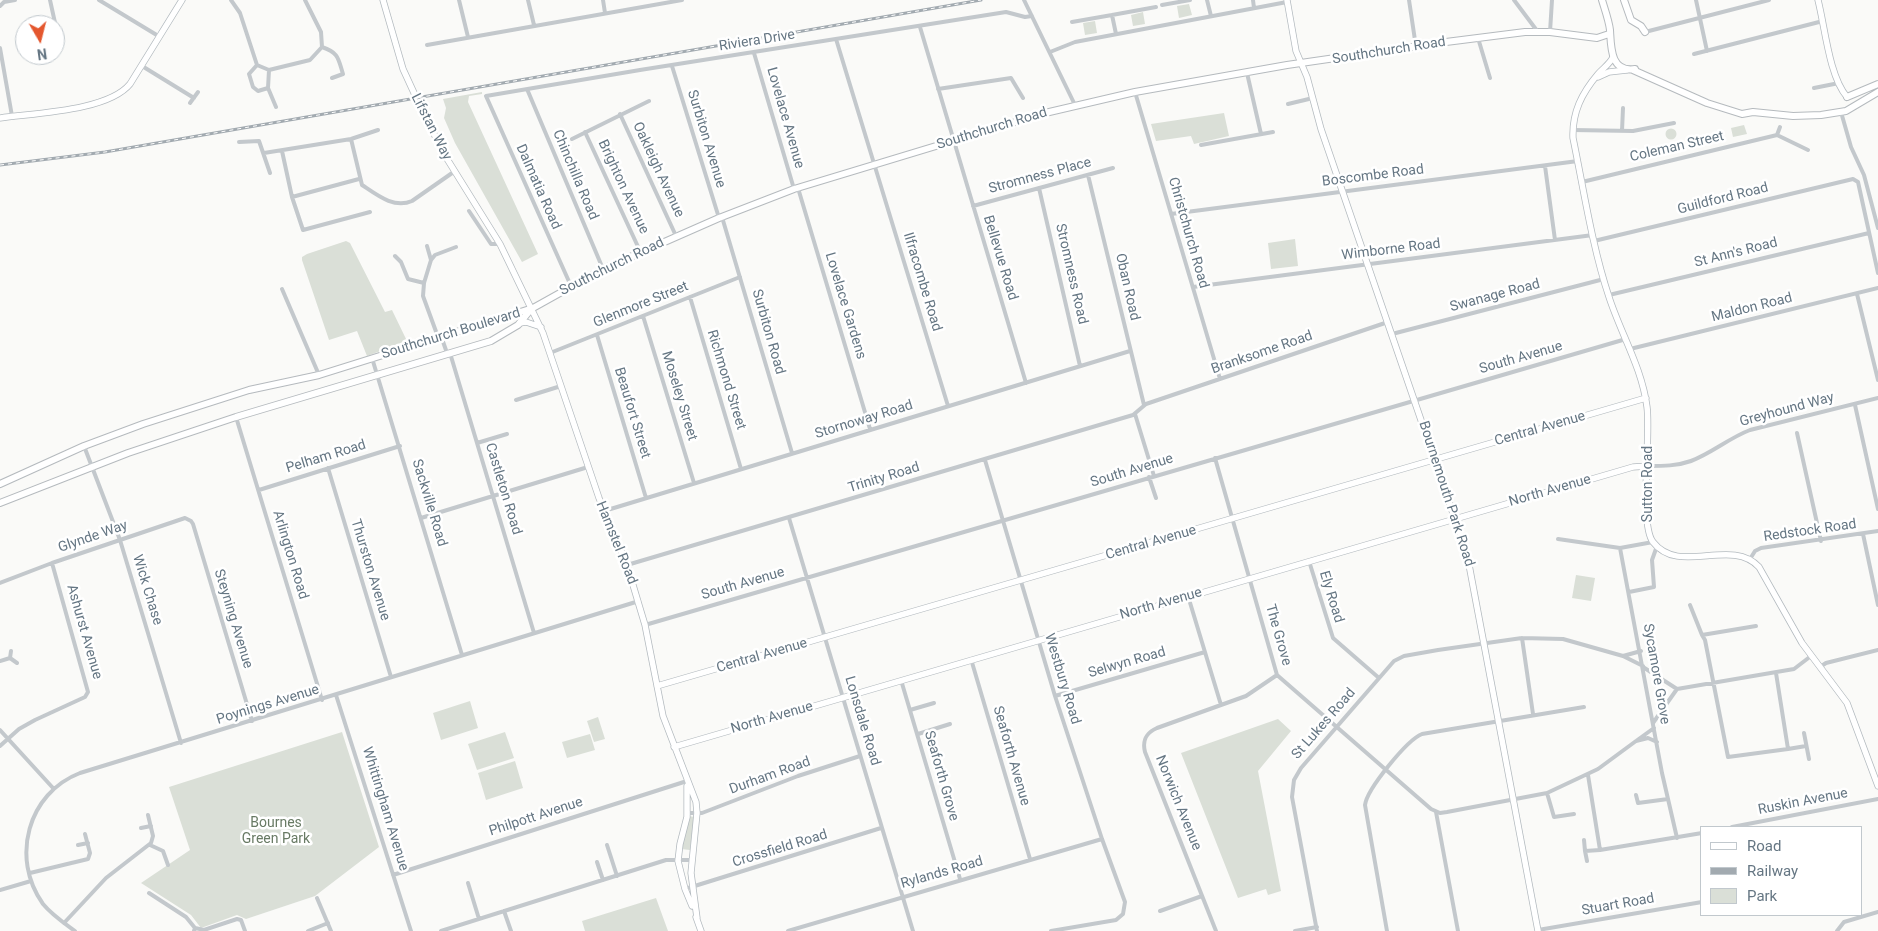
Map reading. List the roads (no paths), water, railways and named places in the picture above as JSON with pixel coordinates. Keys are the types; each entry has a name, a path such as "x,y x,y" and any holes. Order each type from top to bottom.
{"main road":[{"path":"1602,0 1610,32 1609,40 1613,56 1618,65 1633,69 1719,108 1742,114 1753,112 1800,116 1841,112 1861,104 1878,92"},
{"path":"1624,0 1631,20 1641,26 1645,32"},
{"name":"Southchurch Road","path":"533,308 603,269 720,217 796,189 875,164 1075,105 1247,72 1478,38 1550,32 1597,38 1610,32"},
{"path":"1847,97 1878,84"},
{"name":"Southchurch Boulevard","path":"0,503 92,466 236,417 499,338 520,323 533,308"},
{"name":"Southchurch Boulevard","path":"0,484 84,446 144,424 249,390 319,375 533,308"}],"street":[{"path":"0,6 4,2 15,0"},
{"path":"50,0 53,15"},
{"path":"99,0 160,37"},
{"path":"0,118 91,105 111,99 127,88 182,0"},
{"path":"231,0 240,13 258,66"},
{"path":"258,66 269,70 310,60 322,47 321,32 305,0"},
{"name":"Lifstan Way","path":"383,0 403,68 439,145 500,244 533,308"},
{"path":"459,0 468,37"},
{"path":"528,0 534,25"},
{"path":"603,0 606,13"},
{"path":"427,45 682,0"},
{"path":"1162,6 1190,0"},
{"path":"1207,0 1210,16"},
{"path":"1253,0 1254,8"},
{"path":"1409,0 1416,47"},
{"path":"1514,0 1538,32"},
{"path":"1550,32 1552,0"},
{"path":"1696,0 1707,51"},
{"path":"1645,32 1769,0"},
{"path":"1818,0 1839,83 1847,97"},
{"path":"1024,1 1075,105"},
{"path":"1050,52 1074,42 1287,1"},
{"name":"Bournemouth Park Road","path":"1287,1 1296,50 1467,554 1538,930"},
{"path":"1072,22 1156,7"},
{"name":"Riviera Drive","path":"486,96 1006,12 1025,17 1032,16"},
{"path":"1112,15 1116,34"},
{"path":"1694,54 1823,21"},
{"name":"Bellevue Road","path":"920,27 1026,382"},
{"path":"1478,38 1490,78"},
{"name":"Ilfracombe Road","path":"836,40 948,406"},
{"path":"322,47 334,51 343,74 332,78"},
{"path":"0,48 12,116"},
{"name":"Lovelace Avenue","path":"754,53 796,189"},
{"name":"Sutton Road","path":"1613,56 1581,97 1574,118 1573,130 1593,238 1608,295 1630,349 1646,398 1647,523 1655,544"},
{"path":"142,66 194,98"},
{"path":"258,66 249,74 253,87 258,91 268,88"},
{"name":"Surbiton Avenue","path":"672,66 720,217"},
{"path":"1595,78 1609,72 1633,69"},
{"path":"269,70 268,88 276,108"},
{"path":"1247,72 1261,134"},
{"path":"938,89 1011,78 1023,98"},
{"path":"1814,88 1839,83"},
{"name":"Chinchilla Road","path":"526,89 603,269"},
{"path":"190,103 198,92"},
{"name":"Christchurch Road","path":"1135,92 1220,379"},
{"name":"Dalmatia Road","path":"486,96 571,286"},
{"path":"1288,104 1313,98"},
{"path":"572,139 641,103 649,101"},
{"path":"1622,131 1623,108"},
{"path":"1841,112 1851,147 1864,175 1878,228"},
{"name":"Oakleigh Avenue","path":"620,114 676,236"},
{"path":"1573,130 1622,131 1674,123"},
{"path":"1780,127 1778,135 1808,150"},
{"path":"264,153 351,140 378,130"},
{"name":"Brighton Avenue","path":"585,132 640,251"},
{"path":"1201,145 1273,132"},
{"name":"Coleman Street","path":"1582,182 1778,135"},
{"path":"239,142 256,140 264,153 270,173"},
{"path":"351,140 362,185 394,204 405,204 456,172"},
{"path":"282,151 292,197 303,230 370,212"},
{"name":"Boscombe Road","path":"1171,214 1578,161"},
{"path":"1545,166 1555,240"},
{"name":"Stromness Place","path":"973,206 1114,168"},
{"name":"Oban Road","path":"1088,175 1144,406"},
{"path":"292,197 360,179"},
{"name":"Guildford Road","path":"1593,238 1856,179 1869,233"},
{"name":"Stromness Road","path":"1039,188 1080,366"},
{"name":"Lovelace Gardens","path":"796,189 870,429"},
{"name":"Lifstan Way","path":"468,211 491,244 500,244"},
{"name":"Surbiton Road","path":"720,217 740,277 792,453"},
{"path":"1869,233 1878,273"},
{"name":"St Ann's Road","path":"1608,295 1869,233"},
{"name":"Wimborne Road","path":"1193,287 1555,240 1593,238"},
{"path":"427,246 431,260"},
{"path":"394,256 400,262 408,279 424,283 431,260 435,255 456,247"},
{"name":"Glenmore Street","path":"550,353 740,277"},
{"name":"Swanage Road","path":"1392,334 1604,279"},
{"name":"Castleton Road","path":"424,283 423,296 448,353 494,496 534,633"},
{"name":"Maldon Road","path":"1630,349 1878,288"},
{"path":"282,289 319,375"},
{"path":"1857,294 1878,380"},
{"name":"Richmond Street","path":"690,298 741,469"},
{"name":"Hamstel Road","path":"533,308 562,386 588,467 627,565 639,601 656,686 674,747 695,798 697,813 691,888 701,931"},
{"name":"Moseley Street","path":"643,316 694,483"},
{"name":"Branksome Road","path":"1144,406 1388,322"},
{"path":"520,323 541,327"},
{"name":"Beaufort Street","path":"597,335 646,498"},
{"name":"South Avenue","path":"644,625 1626,339"},
{"name":"Stornoway Road","path":"604,511 1130,351"},
{"name":"Sackville Road","path":"372,358 462,655"},
{"path":"516,400 562,386"},
{"name":"Central Avenue","path":"656,686 1233,520 1646,398"},
{"name":"Greyhound Way","path":"1648,466 1667,466 1690,461 1736,435 1750,430 1878,399"},
{"path":"1855,405 1877,497 1878,509"},
{"name":"Trinity Road","path":"627,565 1135,414 1144,406"},
{"path":"1135,414 1156,498"},
{"name":"Arlington Road","path":"236,417 322,700"},
{"path":"1797,433 1821,541"},
{"path":"477,443 507,434"},
{"name":"Wick Chase","path":"84,446 120,540 181,743"},
{"name":"Pelham Road","path":"259,490 400,446"},
{"name":"The Grove","path":"1215,458 1277,675 1336,728 1436,812"},
{"name":"Westbury Road","path":"985,460 1055,696 1102,839 1125,902 1123,914 1116,920 1051,931"},
{"name":"North Avenue","path":"674,747 1634,467 1648,466"},
{"path":"421,518 588,467"},
{"name":"Thurston Avenue","path":"328,468 390,677"},
{"name":"Glynde Way","path":"0,583 52,563 185,518 193,524"},
{"name":"Lonsdale Road","path":"789,518 913,931"},
{"name":"Steyning Avenue","path":"193,524 252,721"},
{"name":"Redstock Road","path":"1750,559 1755,551 1761,548 1821,541 1878,531"},
{"path":"1863,534 1878,605"},
{"path":"1558,539 1620,548 1655,544 1674,556 1736,555 1750,559 1762,572 1811,656 1848,703 1878,786"},
{"path":"1629,592 1654,587 1656,583 1652,560 1655,544"},
{"name":"Sycamore Grove","path":"1620,548 1677,838"},
{"name":"Ely Road","path":"1309,561 1333,638 1379,678"},
{"name":"Ashurst Avenue","path":"0,746 8,738 35,720 85,697 88,692 52,563"},
{"path":"1188,596 1220,705"},
{"name":"Poynings Avenue","path":"75,931 48,909 31,881 27,851 31,824 42,800 52,788 80,773 639,601"},
{"path":"1690,604 1705,640 1728,757 1806,746"},
{"path":"1702,635 1756,626"},
{"path":"1522,638 1533,714"},
{"name":"St Lukes Road","path":"1317,929 1292,796 1292,784 1301,768 1379,678 1400,658 1484,642 1522,638 1563,639 1623,656 1677,689"},
{"path":"1623,656 1640,650"},
{"path":"1820,667 1826,663 1878,650"},
{"path":"10,658 11,651"},
{"name":"Selwyn Road","path":"1055,696 1205,652"},
{"path":"1653,723 1677,689 1794,670 1811,656"},
{"path":"0,661 10,658"},
{"path":"10,658 17,663"},
{"name":"Seaforth Avenue","path":"971,659 1030,859"},
{"path":"1776,673 1788,749"},
{"name":"Norwich Avenue","path":"1216,931 1143,745 1144,739 1152,731 1251,694 1277,675"},
{"name":"Seaforth Grove","path":"900,680 918,734 960,879"},
{"name":"Whittingham Avenue","path":"336,695 411,931"},
{"path":"910,710 934,703"},
{"path":"1388,931 1364,809 1367,794 1386,770 1418,736 1533,714 1584,707"},
{"path":"918,734 950,724"},
{"path":"1458,931 1436,812 1447,812 1547,793 1588,775 1654,728"},
{"path":"0,730 52,788"},
{"path":"1804,732 1808,758"},
{"path":"1636,741 1648,738 1657,742"},
{"name":"Durham Road","path":"687,813 704,813 798,776 860,756"},
{"path":"1588,775 1600,850"},
{"name":"Hamstel Road","path":"687,781 687,813 678,858 684,889 697,918"},
{"name":"Philpott Avenue","path":"393,875 687,781"},
{"path":"1547,793 1554,817 1574,814"},
{"path":"1636,794 1639,810"},
{"path":"1638,803 1668,799"},
{"name":"Ruskin Avenue","path":"1737,826 1878,799"},
{"path":"64,923 106,878 150,844 153,838 148,815"},
{"path":"141,828 151,826"},
{"name":"Crossfield Road","path":"684,889 881,828"},
{"path":"1585,851 1700,833"},
{"path":"30,873 88,859 90,853 85,834"},
{"name":"Rylands Road","path":"788,931 960,879 1102,839"},
{"path":"1584,840 1586,861"},
{"path":"78,845 88,843"},
{"path":"150,844 163,851 168,865"},
{"path":"607,845 617,876"},
{"path":"441,931 666,860 678,858 692,860"},
{"path":"597,862 603,880"},
{"path":"0,890 31,881"},
{"path":"468,883 479,919"},
{"path":"149,893 186,917 195,929 204,930 237,919 241,920 245,931"},
{"path":"1160,911 1202,896"},
{"path":"317,898 331,931"},
{"name":"Stuart Road","path":"1538,930 1700,902"},
{"path":"504,911 511,931"},
{"path":"1838,931 1844,922 1878,912"},
{"path":"1842,916 1844,922"},
{"path":"308,931 328,923"},
{"path":"1295,931 1317,929"}],"railway":[{"path":"0,165 105,152 981,0"}],"park label":[{"name":"Bournes Green Park","path":"276,832"}]}
